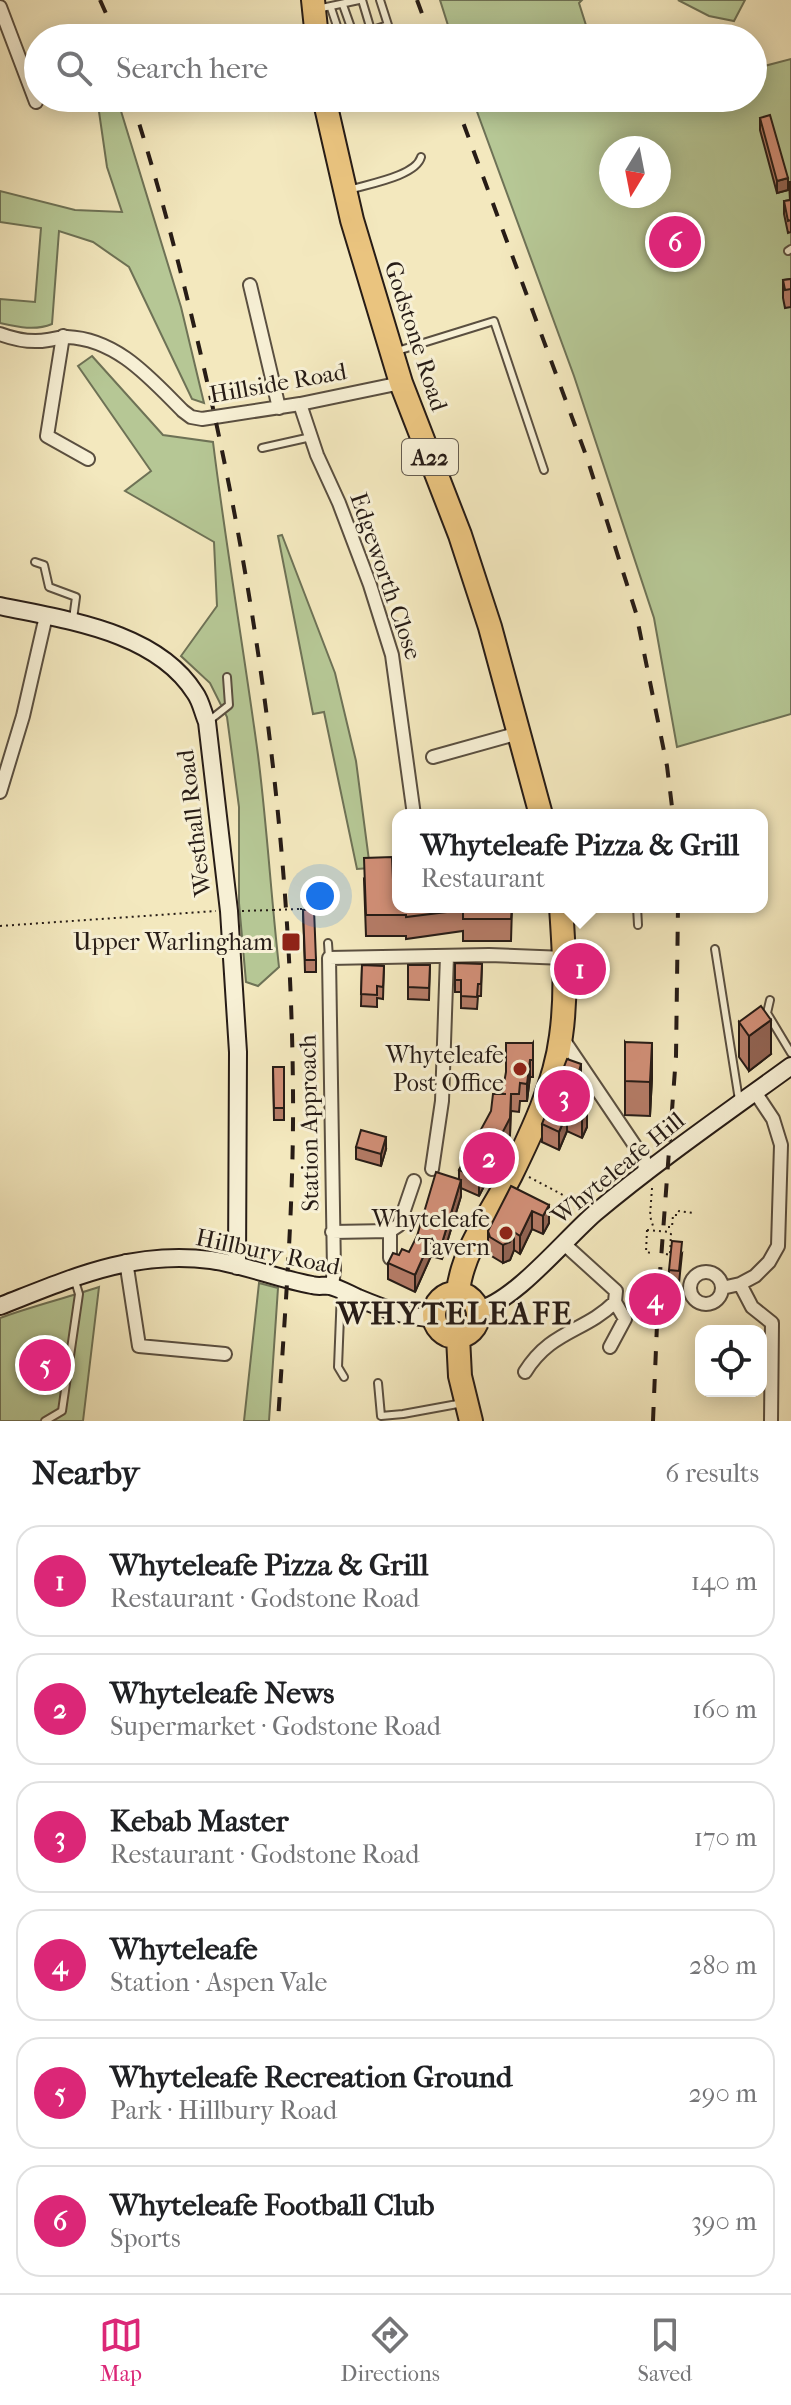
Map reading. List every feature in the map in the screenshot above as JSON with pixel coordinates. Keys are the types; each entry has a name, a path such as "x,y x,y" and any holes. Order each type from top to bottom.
{"highway":[{"name":"Godstone Road","path":"327,112 345,191 401,383 460,535 490,627 539,809"},
{"path":"458,1292 464,1264 510,1177 553,1070 561,1036 565,958 561,913"},
{"path":"458,1292 474,1301 478,1310 474,1328 458,1337 442,1333 434,1318 434,1308 439,1299 458,1292"},
{"path":"458,1337 460,1376 469,1412"}],"street":[{"path":"0,7 24,70"},
{"path":"250,285 279,408"},
{"name":"Hillside Road","path":"0,334 16,341 63,336 91,340 122,353 191,417 202,419 279,408 401,383"},
{"path":"63,336 47,436 88,459"},
{"name":"Edgeworth Close","path":"300,404 370,585 392,655 402,710 405,759 413,809"},
{"name":"Westhall Road","path":"0,606 101,630 141,645 174,668 196,694 207,722 229,911 238,1052 237,1266"},
{"path":"0,792 20,728 46,616"},
{"path":"433,757 519,733"},
{"path":"432,1169 442,1101 447,956"},
{"path":"329,958 565,958"},
{"name":"Station Approach","path":"329,958 332,1232 336,1288"},
{"path":"561,1036 644,1159 648,1180"},
{"name":"Whyteleafe Hill","path":"478,1310 507,1296 594,1214 648,1180 739,1104 791,1066"},
{"path":"722,1288 755,1276 769,1262 778,1246 781,1145 773,1119 755,1092"},
{"path":"332,1232 390,1231 399,1225 414,1181"},
{"path":"390,1231 390,1258"},
{"path":"563,1243 616,1291 615,1302 625,1319 610,1347"},
{"name":"Hillbury Road","path":"0,1306 74,1277 126,1261 184,1258 237,1266 336,1288 399,1313 417,1318 434,1318"},
{"path":"126,1261 139,1346 225,1354"},
{"path":"740,1284 752,1307 772,1323 771,1421"},
{"path":"525,1372 551,1341 615,1302"}],"lane":[{"path":"319,6 343,5 360,0 369,24"},
{"path":"380,0 388,24"},
{"path":"343,5 348,24"},
{"path":"319,6 331,24"},
{"path":"345,191 412,170 421,157"},
{"path":"392,352 494,321 544,470"},
{"path":"262,448 311,437"},
{"path":"35,562 44,565 49,587 76,597 72,623"},
{"path":"207,722 229,705 227,677"},
{"path":"637,913 638,925"},
{"path":"328,943 329,958"},
{"path":"715,949 739,1104"},
{"path":"770,1000 767,1013 791,1053"},
{"path":"45,1421 62,1411 79,1294 74,1277"},
{"path":"336,1288 338,1367 344,1377"},
{"path":"378,1383 381,1416 469,1412"}],"path":[{"path":"0,926 325,908"},
{"path":"510,1177 519,1181 523,1174 594,1214"},
{"path":"648,1180 653,1226"},
{"path":"668,1227 672,1227 673,1215 678,1215 679,1211 694,1213"},
{"path":"649,1253 647,1230 671,1232 668,1254"}],"green space":[{"path":"440,0 582,0 579,3 586,24 448,24"},
{"path":"678,0 745,0 734,21 709,16"},
{"path":"791,59 791,714 677,747 654,618 574,376 477,112 767,112 767,65"},
{"path":"99,112 121,112 181,307 204,403 192,399 129,267 93,242 59,231 52,324 33,328 0,323 0,299 35,302 41,228 0,222 0,191 75,210 122,212 107,167"},
{"path":"92,356 163,435 213,442 258,755 279,967 258,986 246,982 239,903 239,807 227,717 210,683 181,656 217,606 214,542 125,491 151,471 78,366"},
{"path":"282,535 335,673 356,761 370,868 357,869 324,712 313,714 278,536"},
{"path":"259,1283 278,1288 269,1421 244,1421"},
{"path":"99,1287 83,1421 0,1421 0,1318"}],"building":[{"path":"770,115 788,178 777,181 760,118"},
{"path":"791,200 791,220 788,221 784,201"},
{"path":"791,279 791,289 785,290 783,280"},
{"path":"392,857 392,913 439,913 406,917 366,915 364,858"},
{"path":"314,909 316,960 305,960 303,910"},
{"path":"463,913 512,913 511,919 463,919"},
{"path":"455,963 482,964 477,997 461,996 461,980 455,980"},
{"path":"362,965 384,966 383,987 377,986 377,995 361,994"},
{"path":"408,965 430,965 429,988 408,987"},
{"path":"761,1006 771,1020 749,1036 739,1022"},
{"path":"625,1042 652,1043 650,1082 625,1081"},
{"path":"506,1043 533,1043 533,1060 530,1060 527,1084 520,1083 519,1094 511,1094 510,1118 479,1178 459,1170 491,1111 493,1094 502,1094"},
{"path":"567,1059 581,1064 571,1102 587,1109 582,1120 567,1113 559,1132 542,1124"},
{"path":"273,1067 284,1067 284,1108 274,1108"},
{"path":"361,1130 386,1137 381,1154 356,1147"},
{"path":"436,1172 461,1180 442,1243 431,1239 415,1275 388,1263 393,1253 399,1255 402,1249 409,1252 417,1236"},
{"path":"511,1186 549,1205 543,1216 532,1211 520,1236 514,1232 510,1242 503,1245 490,1237 488,1231"},
{"path":"672,1241 682,1242 679,1271 669,1270"}],"railway":[{"path":"100,0 111,24"},
{"path":"417,0 426,24"},
{"path":"135,112 176,256 220,442 254,626 278,811 291,997 293,1091 291,1215 278,1421"},
{"path":"459,112 587,458 636,613 667,766 672,809"},
{"path":"653,1421 658,1300 676,1056 678,913"}],"place":[{"name":"Whyteleafe Football Club","path":"675,242"},
{"name":"Upper Warlingham","path":"291,942"},
{"name":"Whyteleafe Pizza & Grill","path":"580,969"},
{"name":"Whyteleafe Post Office","path":"520,1069"},
{"name":"Kebab Master","path":"564,1096"},
{"name":"Whyteleafe News","path":"489,1158"},
{"name":"Whyteleafe Tavern","path":"506,1233"},
{"name":"Whyteleafe","path":"655,1299"},
{"name":"Whyteleafe Recreation Ground","path":"45,1365"}],"district":[{"name":"WHYTELEAFE","path":"455,1313"}]}
